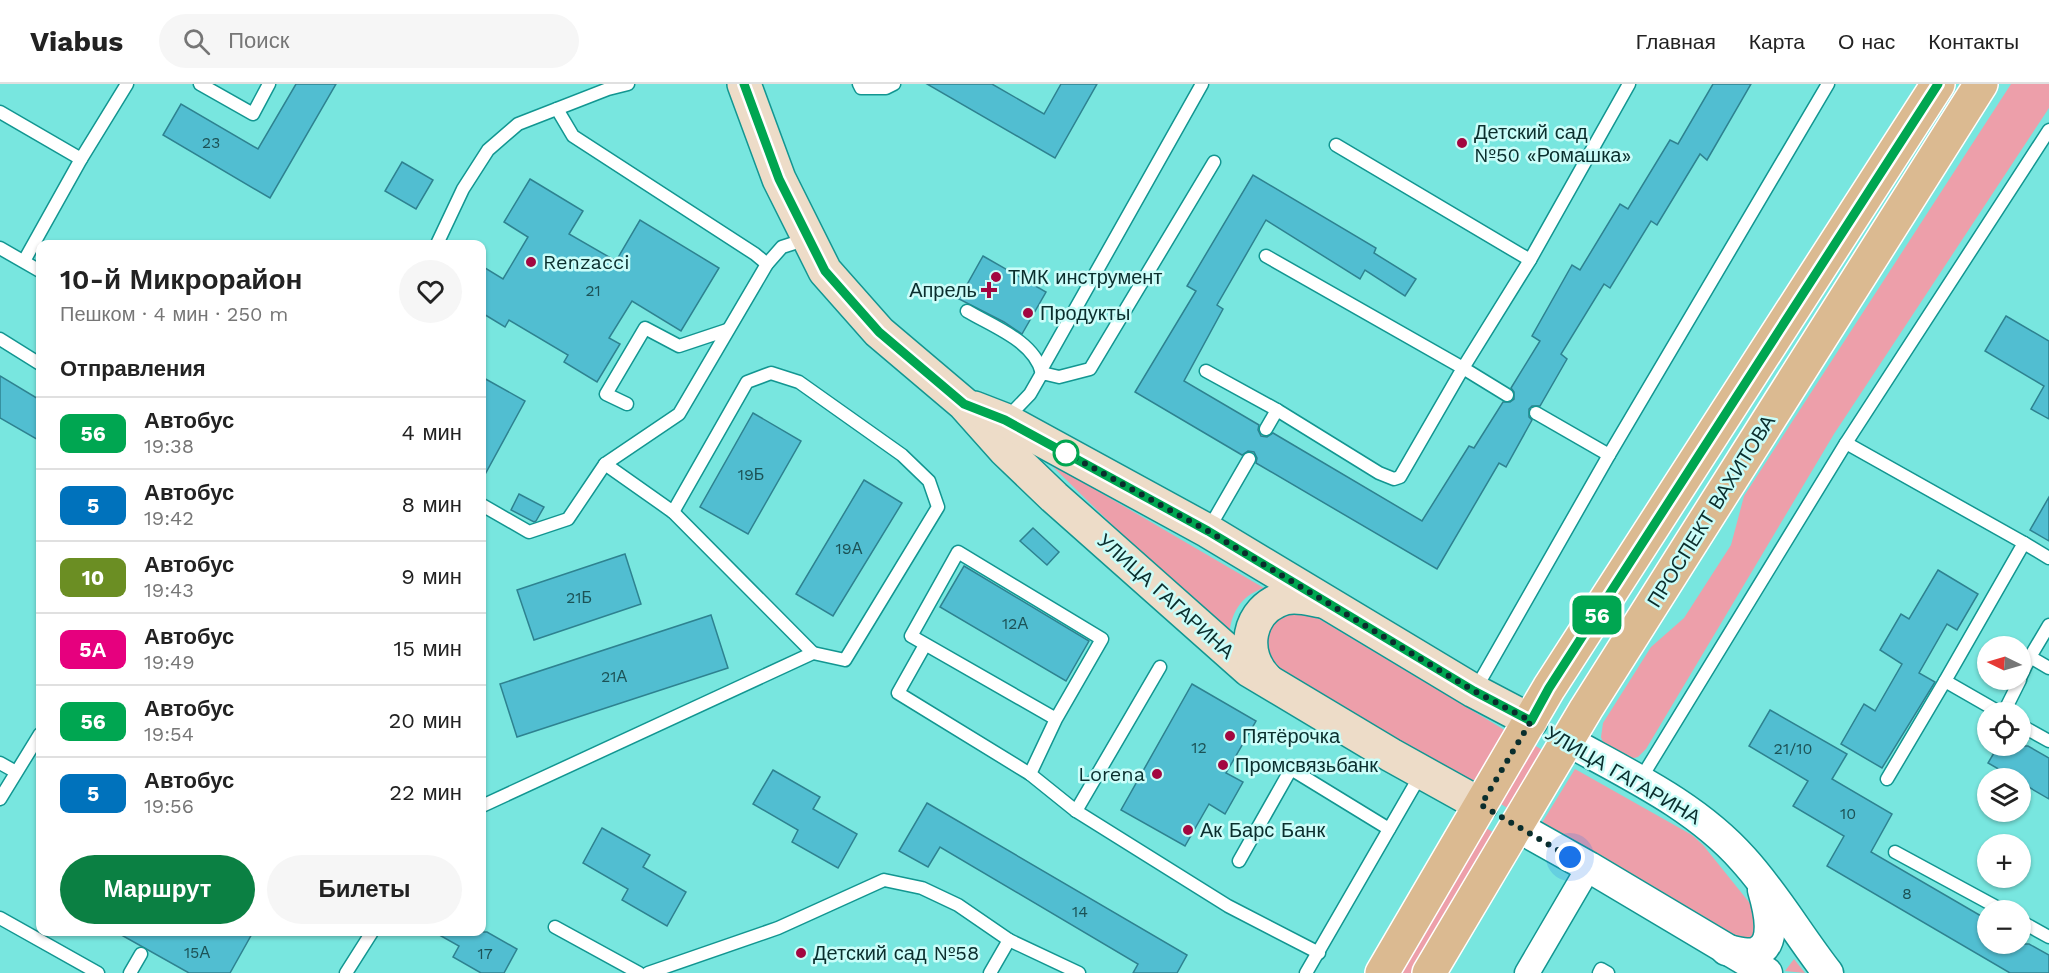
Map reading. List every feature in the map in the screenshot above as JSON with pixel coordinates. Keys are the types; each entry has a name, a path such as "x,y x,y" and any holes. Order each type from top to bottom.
{"main road":[{"name":"УЛИЦА ГАГАРИНА","path":"744,84 779,179 825,271 879,332 964,404 1005,450 1054,497 1249,670 1516,826"},
{"name":"ПРОСПЕКТ ВАХИТОВА","path":"1382,973 1549,688 1938,84"},
{"name":"ПРОСПЕКТ ВАХИТОВА","path":"1429,973 1593,699 1981,84"},
{"name":"УЛИЦА ГАГАРИНА","path":"964,404 1005,420 1208,531 1474,691 1568,741"},
{"path":"1278,688 1260,673 1252,657 1251,638 1257,621 1269,607 1286,598 1305,597 1327,602"}],"street":[{"name":"УЛИЦА ГАГАРИНА","path":"1568,741 1639,781 1708,825 1742,858 1828,973"},
{"name":"УЛИЦА ГАГАРИНА","path":"1516,826 1767,973"},
{"path":"1527,973 1589,867"},
{"path":"1726,950 1750,954 1757,953 1765,946 1770,922 1761,882"}],"lane":[{"path":"24,261 81,159 127,84"},
{"path":"200,84 253,114 269,84"},
{"path":"595,84 608,89"},
{"path":"439,240 463,189 488,150 518,124 608,89 627,84"},
{"path":"859,84 861,88 886,88 894,84"},
{"path":"1005,420 1030,394 1202,84"},
{"path":"1206,371 1277,410 1379,473 1394,479 1400,477 1463,368 1530,260 1629,84"},
{"path":"1474,691 1609,454 1828,84"},
{"path":"557,109 573,136 767,264"},
{"path":"0,112 81,159"},
{"path":"1639,781 1846,443 2049,130"},
{"path":"1336,145 1530,260"},
{"path":"1042,372 1059,377 1090,369 1214,162"},
{"path":"486,507 529,532 568,519 605,464 679,414 767,264 782,247 808,239"},
{"path":"0,248 36,268"},
{"path":"1266,256 1507,395"},
{"path":"967,312 1022,343 1039,360 1042,372"},
{"path":"627,404 606,394 645,328 678,346 727,330"},
{"path":"0,339 36,362"},
{"path":"605,464 673,512 813,653 845,660 938,507 929,481 902,454 799,382 771,373 747,382 673,512"},
{"path":"1266,429 1277,410"},
{"path":"1536,413 1609,454"},
{"path":"1846,443 2049,558"},
{"path":"1208,531 1249,459"},
{"path":"1887,779 2024,543"},
{"path":"1030,774 1056,719 1102,639 958,552 911,636 1056,719"},
{"path":"2031,655 2049,625"},
{"path":"925,645 898,693 1030,774 1076,811 1228,906 1319,952"},
{"path":"486,804 813,653"},
{"path":"2031,658 2049,668"},
{"path":"1076,811 1160,668"},
{"path":"1945,681 1982,702"},
{"path":"2031,731 2049,741"},
{"path":"0,800 36,740"},
{"path":"0,763 16,772"},
{"path":"1239,861 1291,769 1389,829"},
{"path":"1306,973 1422,773"},
{"path":"1895,852 1984,900"},
{"path":"648,973 778,928 884,880 922,888 958,904 1009,940 1079,973"},
{"path":"0,918 98,973"},
{"path":"555,927 639,973"},
{"path":"2031,927 2049,936"},
{"path":"350,972 370,936"},
{"path":"990,973 1009,940"},
{"path":"130,973 141,954"},
{"path":"1599,973 1601,969 1608,973"}],"shaded area":[{"path":"2011,84 2049,84 2049,108 1834,434 1646,749 1638,757 1629,759 1604,746 1601,737 1603,723 1651,647 1684,618 1731,545 1744,496"},
{"path":"1048,462 1264,588 1249,596 1238,607 1234,614 1229,639"},
{"path":"1301,608 1508,732 1475,786 1268,663 1266,635 1278,617"},
{"path":"1534,745 1546,752 1511,810 1499,803"},
{"path":"1575,769 1692,835 1703,845 1765,922 1746,945 1540,826"},
{"path":"1486,828 1496,834 1415,973 1402,973"},
{"path":"1794,959 1805,973 1785,971"}],"building":[{"path":"296,84 336,84 270,198 163,135 181,104 258,149"},
{"path":"927,84 992,84 1044,114 1061,84 1097,84 1055,158"},
{"path":"1713,84 1751,84 1707,160 1700,154 1657,225 1651,221 1610,288 1604,284 1561,354 1567,359 1540,406 1532,406 1529,409 1529,417 1532,420 1506,467 1499,463 1437,569 1256,463 1257,458 1254,452 1248,451 1242,455 1135,392 1196,291 1187,286 1253,175 1376,248 1374,253 1416,279 1405,296 1365,270 1360,279 1266,220 1217,305 1223,309 1184,381 1259,425 1258,430 1261,436 1267,437 1273,433 1422,521 1469,446 1474,448 1503,402 1510,402 1514,399 1514,392 1511,388 1540,341 1532,336 1572,265 1580,270 1620,204 1628,209 1670,140 1678,144"},
{"path":"402,162 433,180 416,209 385,191"},
{"path":"530,179 583,211 569,234 616,261 640,220 719,268 681,331 632,301 609,338 620,344 597,382 564,362 568,355 509,320 505,327 486,315 486,268 503,279 528,237 504,222"},
{"name":"ТМК инструмент","path":"983,256 1046,292 1022,334 959,299"},
{"path":"2006,316 2049,341 2049,419 2031,409 2044,386 1985,351"},
{"path":"0,376 36,398 36,439 0,418"},
{"path":"486,379 525,401 486,473"},
{"path":"753,413 801,441 748,534 700,507"},
{"path":"864,480 902,503 833,616 796,594"},
{"path":"519,494 544,507 536,521 511,510"},
{"path":"2049,497 2049,541 2030,530"},
{"path":"1033,528 1059,552 1047,565 1020,541"},
{"path":"625,554 641,604 534,640 517,590"},
{"path":"964,566 1089,641 1066,681 940,607"},
{"path":"1938,570 1978,594 1957,630 1947,624 1919,673 1935,682 1882,768 1841,744 1864,704 1875,711 1902,664 1880,650 1901,614 1909,619"},
{"path":"711,615 728,668 517,737 500,684"},
{"path":"1192,684 1256,721 1226,773 1243,782 1225,814 1209,804 1185,846 1121,810"},
{"path":"1770,710 1847,754 1832,779 1892,814 1871,852 1977,914 1977,954 1827,866 1844,836 1793,806 1808,781 1749,746"},
{"path":"2031,748 2049,758 2049,799 2031,788 2031,768 1997,768 1988,763 1992,756 2031,756"},
{"path":"773,770 820,797 813,809 857,834 838,868 792,842 798,830 753,804"},
{"path":"927,803 1187,955 1177,973 1133,973 1138,964 940,847 928,867 899,851"},
{"path":"602,828 650,855 643,867 686,892 667,926 622,900 628,889 583,863"},
{"path":"487,932 517,949 504,973 481,973 453,957 459,946 441,936 486,936"},
{"path":"123,936 251,936 230,973 189,973"},
{"path":"2031,945 2049,955 2049,973 2010,973 1978,954 2031,954"}],"bus line":[{"name":"56","path":"744,84 779,179 825,271 879,332 964,404 1005,420 1208,531 1474,691 1531,721 1549,688 1938,84"}],"place":[{"name":"Детский сад №50 «Ромашка»","path":"1462,143"},
{"name":"Renzacci","path":"531,262"},
{"name":"ТМК инструмент","path":"996,277"},
{"name":"Апрель","path":"989,290"},
{"name":"Продукты","path":"1028,313"},
{"name":"Пятёрочка","path":"1230,736"},
{"name":"Промсвязьбанк","path":"1223,765"},
{"name":"Lorena","path":"1157,774"},
{"name":"Ак Барс Банк","path":"1188,830"},
{"name":"Детский сад №58","path":"801,953"}],"route":[{"path":"1066,453 1208,531 1474,691 1531,721 1481,805 1570,857"}]}
